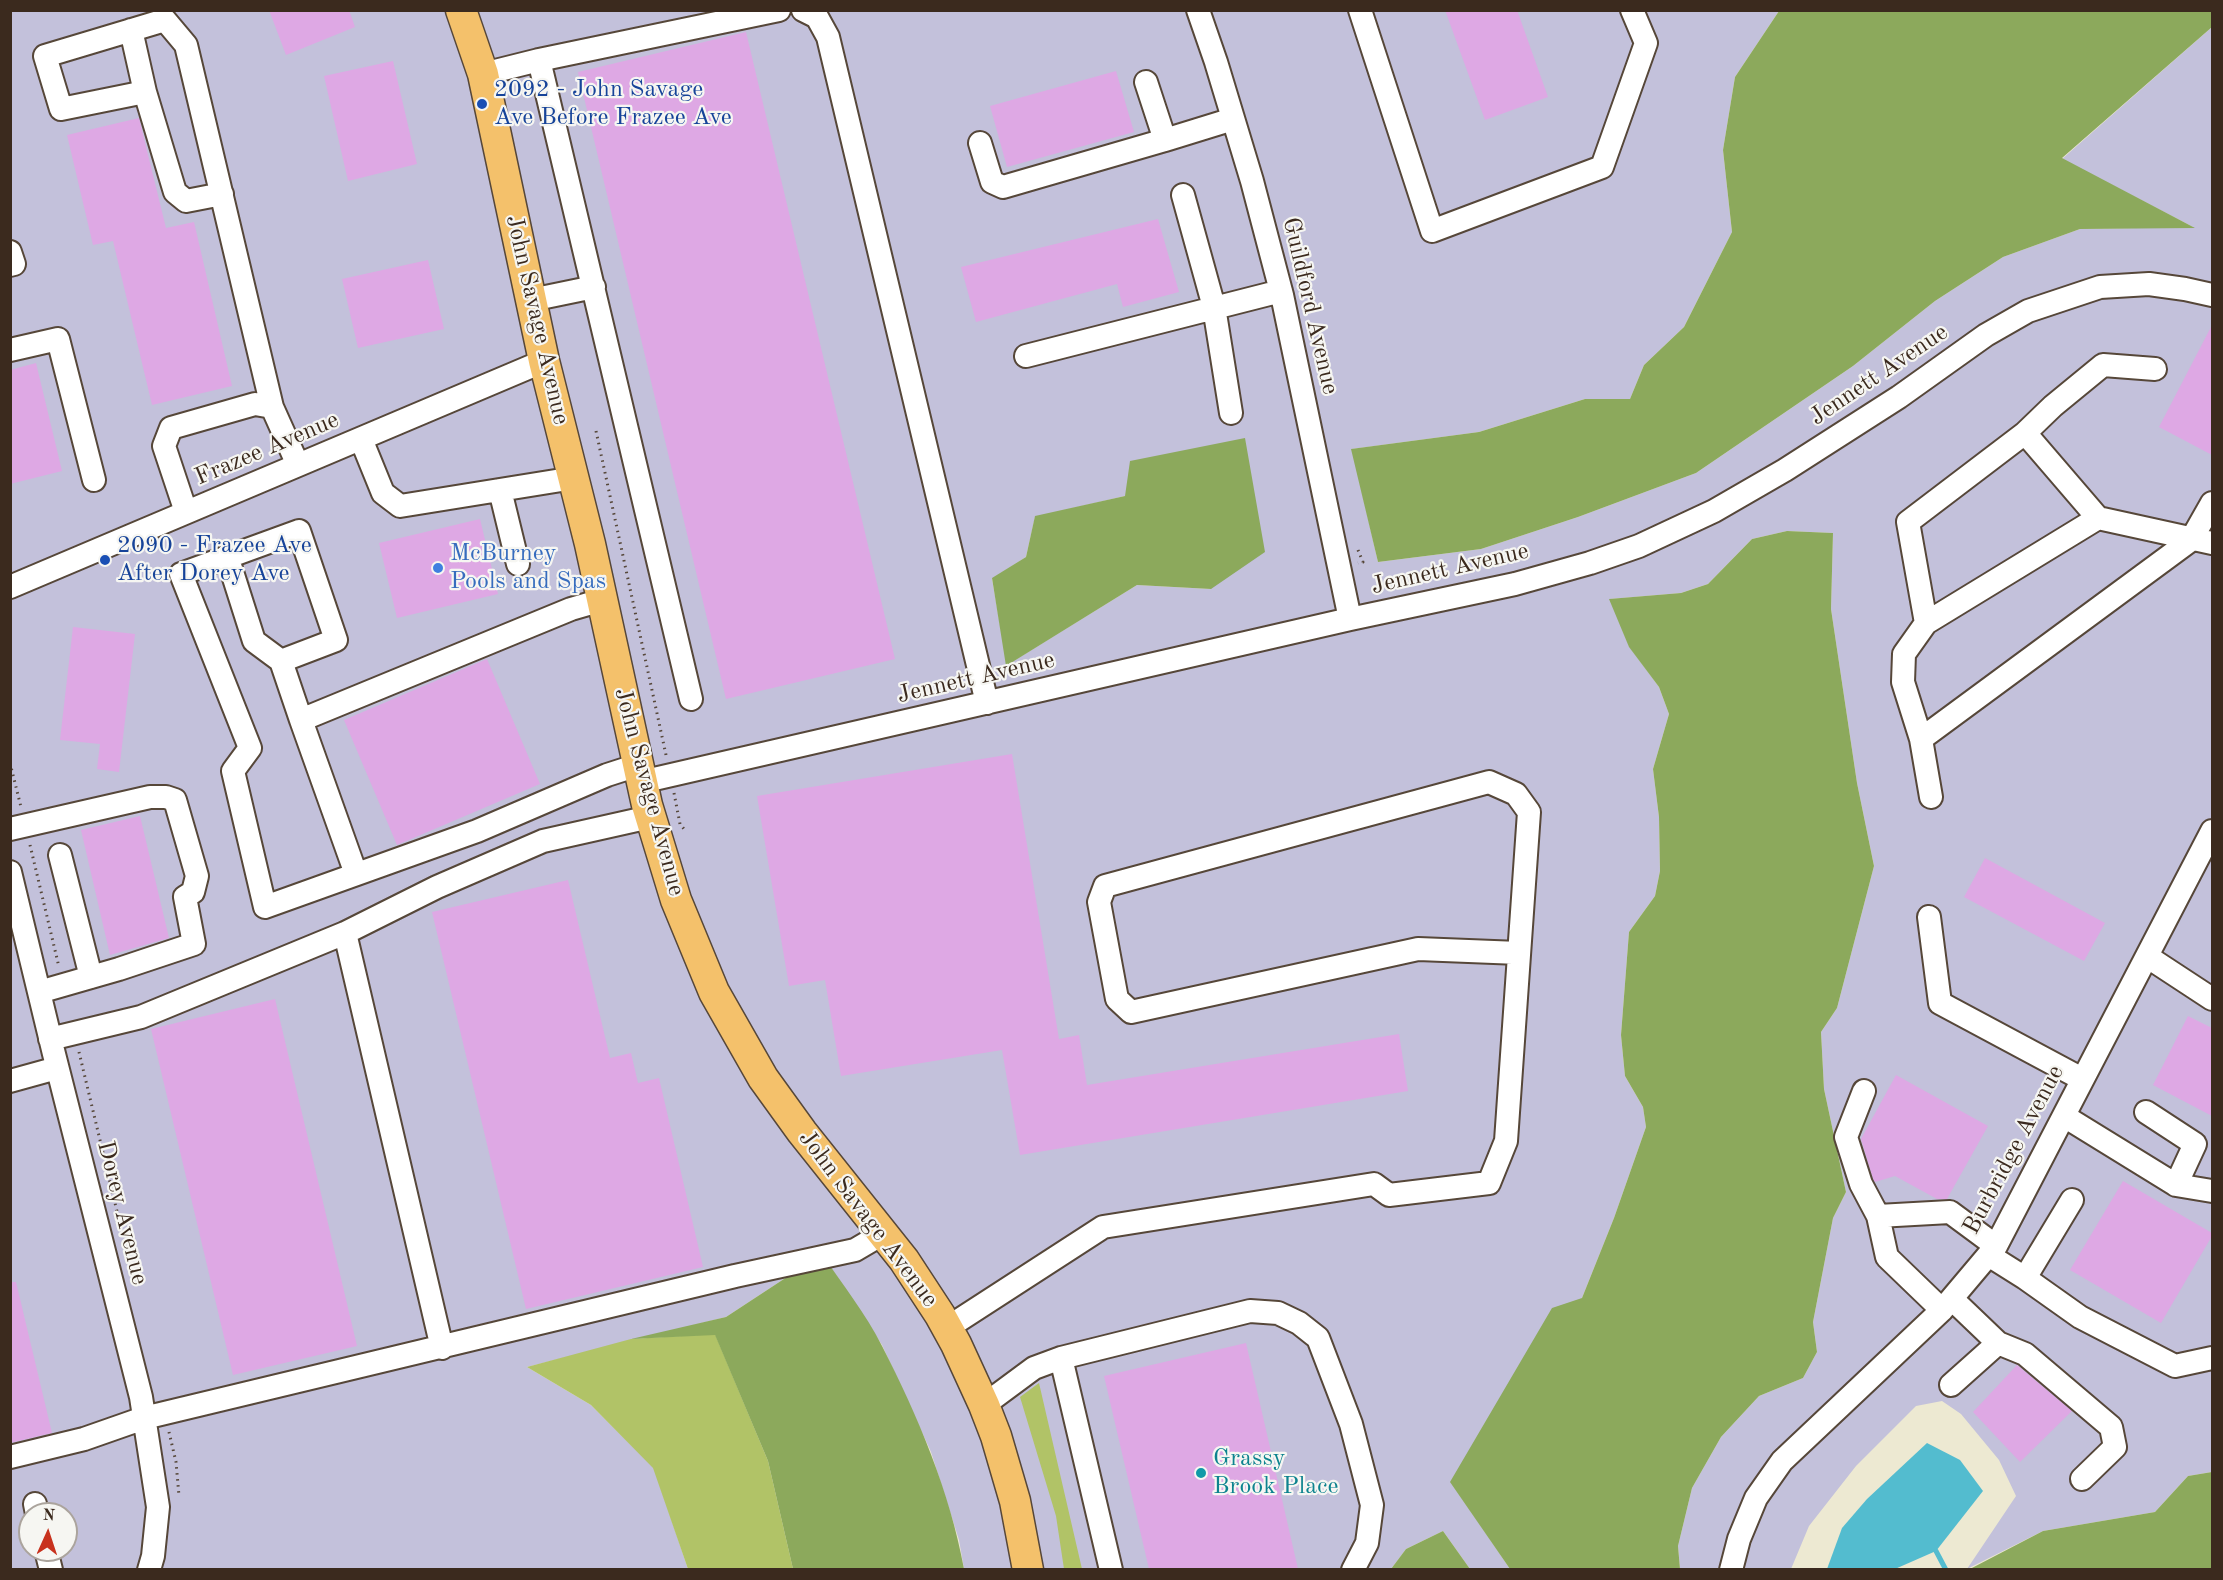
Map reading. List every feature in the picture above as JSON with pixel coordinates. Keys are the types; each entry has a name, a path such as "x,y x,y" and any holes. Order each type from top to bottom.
{"main road":[{"name":"John Savage Avenue","path":"461,10 483,74 544,361 574,478 639,773 665,868 687,930 714,992 763,1078 884,1233 922,1287 947,1328 984,1405 996,1436 1015,1501 1029,1569"}],"street":[{"path":"483,74 539,60 779,10"},
{"path":"803,10 817,17 828,38 987,703"},
{"name":"Guildford Avenue","path":"1198,10 1233,119 1281,291 1350,620"},
{"path":"1360,10 1432,231 1602,167 1646,43 1632,10"},
{"path":"145,92 61,109 45,56 165,20 186,45 272,407 298,465"},
{"path":"131,30 145,92 175,192 186,201 222,194"},
{"path":"539,60 691,699"},
{"path":"1146,82 1165,140"},
{"path":"980,143 992,182 1003,187 1233,119"},
{"path":"1183,195 1214,307 1231,413"},
{"path":"10,252 14,264 10,265"},
{"name":"Jennett Avenue","path":"227,556 181,574 250,748 233,771 265,907 477,831 607,775 639,773 670,775 1515,584 1590,563 1639,546 1714,512 1785,470 1899,397 1986,335 2028,311 2100,287 2149,284 2185,289 2212,296"},
{"path":"531,300 594,288"},
{"path":"1026,356 1281,291"},
{"path":"10,350 58,339 94,480"},
{"name":"Frazee Avenue","path":"10,587 544,361"},
{"path":"1926,623 1908,522 2025,433 2053,405 2103,365 2155,369"},
{"path":"186,512 164,446 171,428 255,404 272,407"},
{"path":"2025,433 2098,518 2202,541"},
{"path":"361,439 383,493 400,507 574,478"},
{"path":"500,490 518,564"},
{"path":"1922,739 2202,541 2212,503"},
{"path":"1931,797 1922,739 1903,682 1904,654 1926,623 2098,518"},
{"path":"281,662 336,640 299,531 227,556 254,641 281,662 356,874"},
{"path":"301,720 571,609 602,600"},
{"path":"947,1328 1103,1227 1374,1185 1389,1195 1489,1183 1506,1141 1529,812 1516,794 1489,782 1105,886 1099,902 1118,999 1131,1012 1418,949 1519,953"},
{"path":"10,829 150,797 166,796 175,800 197,876 193,892 185,897 194,944 39,992"},
{"path":"50,1039 141,1017 345,933 437,887 543,841 650,817"},
{"name":"Burbridge Avenue","path":"1731,1569 1738,1539 1756,1498 1782,1461 1947,1304 1993,1251 2006,1230 2212,831"},
{"path":"60,855 91,977"},
{"name":"Dorey Avenue","path":"10,872 57,1068 141,1397 158,1507 153,1556 149,1569"},
{"path":"1929,917 1940,1003 2082,1079"},
{"path":"345,933 442,1348"},
{"path":"2148,957 2212,999"},
{"path":"10,1081 57,1068"},
{"path":"1864,1091 1846,1137 1862,1184 1878,1216 1887,1257 1998,1343 2025,1354 2111,1427 2115,1447 2082,1479"},
{"path":"2146,1112 2195,1144 2176,1185"},
{"path":"2064,1116 2176,1185 2212,1191"},
{"path":"2025,1278 2072,1200"},
{"path":"1878,1216 1950,1212 2025,1278 2080,1317 2175,1366 2212,1358"},
{"path":"10,1457 84,1439 144,1418 735,1276 855,1250 884,1233"},
{"path":"984,1405 1034,1368 1062,1358 1250,1311 1278,1313 1299,1323 1318,1338 1352,1424 1371,1505 1367,1543 1353,1569"},
{"path":"1951,1385 1998,1343"},
{"path":"1062,1358 1111,1569"}],"path":[{"path":"596,431 680,824 684,829"}],"shaded area":[{"path":"11,11 1779,11 1735,77 1723,150 1732,232 1684,327 1644,365 1630,399 1585,399 1479,432 1352,449 1378,562 1481,549 1578,517 1696,473 1853,366 1935,301 2003,257 2080,229 2193,227 2062,159 2212,27 2212,1472 2188,1476 2155,1512 2043,1531 1967,1569 2016,1496 1999,1460 1961,1414 1942,1401 1916,1406 1856,1466 1809,1526 1791,1569 1680,1569 1678,1546 1692,1488 1721,1437 1759,1396 1803,1378 1817,1352 1813,1322 1833,1218 1846,1192 1824,1089 1821,1032 1837,1008 1874,866 1857,783 1831,609 1833,533 1787,531 1752,539 1708,584 1681,593 1610,599 1629,646 1659,687 1669,714 1653,769 1659,817 1660,871 1655,896 1629,932 1621,1035 1625,1076 1643,1107 1646,1127 1614,1218 1582,1298 1451,1482 1510,1569 1470,1569 1443,1531 1406,1549 1391,1569 964,1569 959,1540 931,1452 882,1345 822,1254 726,1317 527,1367 591,1405 654,1468 688,1569 11,1570","holes":["1125,496 1211,589 1137,585 1007,665 992,579 1026,557 1035,517"]}],"green space":[{"path":"1779,11 2212,11 2212,27 2062,158 2195,228 2080,229 2003,257 1935,301 1853,366 1696,473 1578,517 1481,549 1378,562 1351,449 1479,432 1585,399 1630,399 1644,365 1684,327 1732,232 1723,150 1735,77"},
{"path":"1245,438 1265,552 1211,589 1137,585 1006,666 992,578 1026,557 1035,516 1125,496 1130,461"},
{"path":"1787,531 1833,533 1831,609 1857,783 1874,866 1837,1008 1821,1032 1824,1089 1846,1192 1833,1218 1813,1322 1817,1352 1803,1378 1759,1396 1721,1437 1692,1488 1678,1546 1680,1569 1510,1569 1450,1482 1552,1308 1582,1298 1614,1218 1646,1127 1643,1107 1625,1076 1621,1035 1629,932 1655,896 1660,871 1659,817 1653,769 1669,714 1659,687 1629,647 1609,599 1681,593 1708,584 1752,539"},
{"path":"822,1254 876,1334 908,1400 941,1483 964,1569 793,1569 768,1461 715,1335 631,1339 726,1317"},
{"path":"715,1334 768,1461 793,1569 688,1569 653,1468 591,1405 527,1367 631,1339"},
{"path":"1039,1383 1082,1569 1064,1569 1056,1516 1020,1397"},
{"path":"2212,1472 2212,1569 1970,1569 2043,1531 2155,1512 2188,1476"},
{"path":"1443,1531 1470,1569 1391,1569 1406,1549"}],"water":[{"path":"1927,1443 1960,1460 1983,1491 1936,1551 1895,1569 1827,1569 1842,1528 1867,1499"}],"building":[{"path":"269,10 349,10 355,27 286,55"},
{"path":"1445,10 1517,10 1548,97 1485,120"},
{"path":"746,32 895,659 726,699 578,72"},
{"path":"393,61 417,164 348,181 324,76"},
{"path":"1116,71 1134,132 1007,167 990,106"},
{"path":"139,118 166,228 194,222 232,386 152,405 113,241 93,245 67,135"},
{"path":"1158,219 1179,292 1123,307 1117,284 976,322 961,267"},
{"path":"428,260 444,329 358,348 342,279"},
{"path":"2212,325 2212,455 2159,427"},
{"path":"36,363 62,471 10,484 10,370"},
{"name":"McBurney Pools and Spas","path":"480,519 498,594 397,618 379,543"},
{"path":"73,627 135,634 119,772 97,769 100,744 60,740"},
{"path":"487,659 540,784 397,845 344,720"},
{"path":"1012,754 1059,1039 1079,1035 1087,1085 1399,1034 1408,1091 1020,1155 1002,1050 841,1076 825,980 789,986 757,796"},
{"path":"140,816 169,938 110,955 81,830"},
{"path":"1985,858 2105,923 2084,961 1964,897"},
{"path":"568,880 610,1058 631,1053 638,1083 659,1078 703,1267 526,1309 432,912"},
{"path":"275,999 357,1346 233,1375 151,1029"},
{"path":"2188,1016 2212,1028 2212,1116 2153,1085"},
{"path":"1896,1075 1988,1126 1947,1199 1937,1199 1895,1176 1875,1182 1873,1179 1861,1139"},
{"path":"2123,1181 2212,1233 2161,1323 2070,1270"},
{"path":"10,1282 16,1282 52,1433 10,1443"},
{"name":"Grassy Brook Place","path":"1246,1343 1298,1569 1149,1569 1104,1376"},
{"path":"2017,1365 2072,1411 2020,1462 1973,1412"}],"waterway":[{"path":"1936,1551 1946,1570"}],"place":[{"name":"2092 - John Savage Ave Before Frazee Ave","path":"482,104"},
{"name":"2090 - Frazee Ave After Dorey Ave","path":"105,560"},
{"name":"McBurney Pools and Spas","path":"438,568"},
{"name":"Grassy Brook Place","path":"1201,1473"}]}
